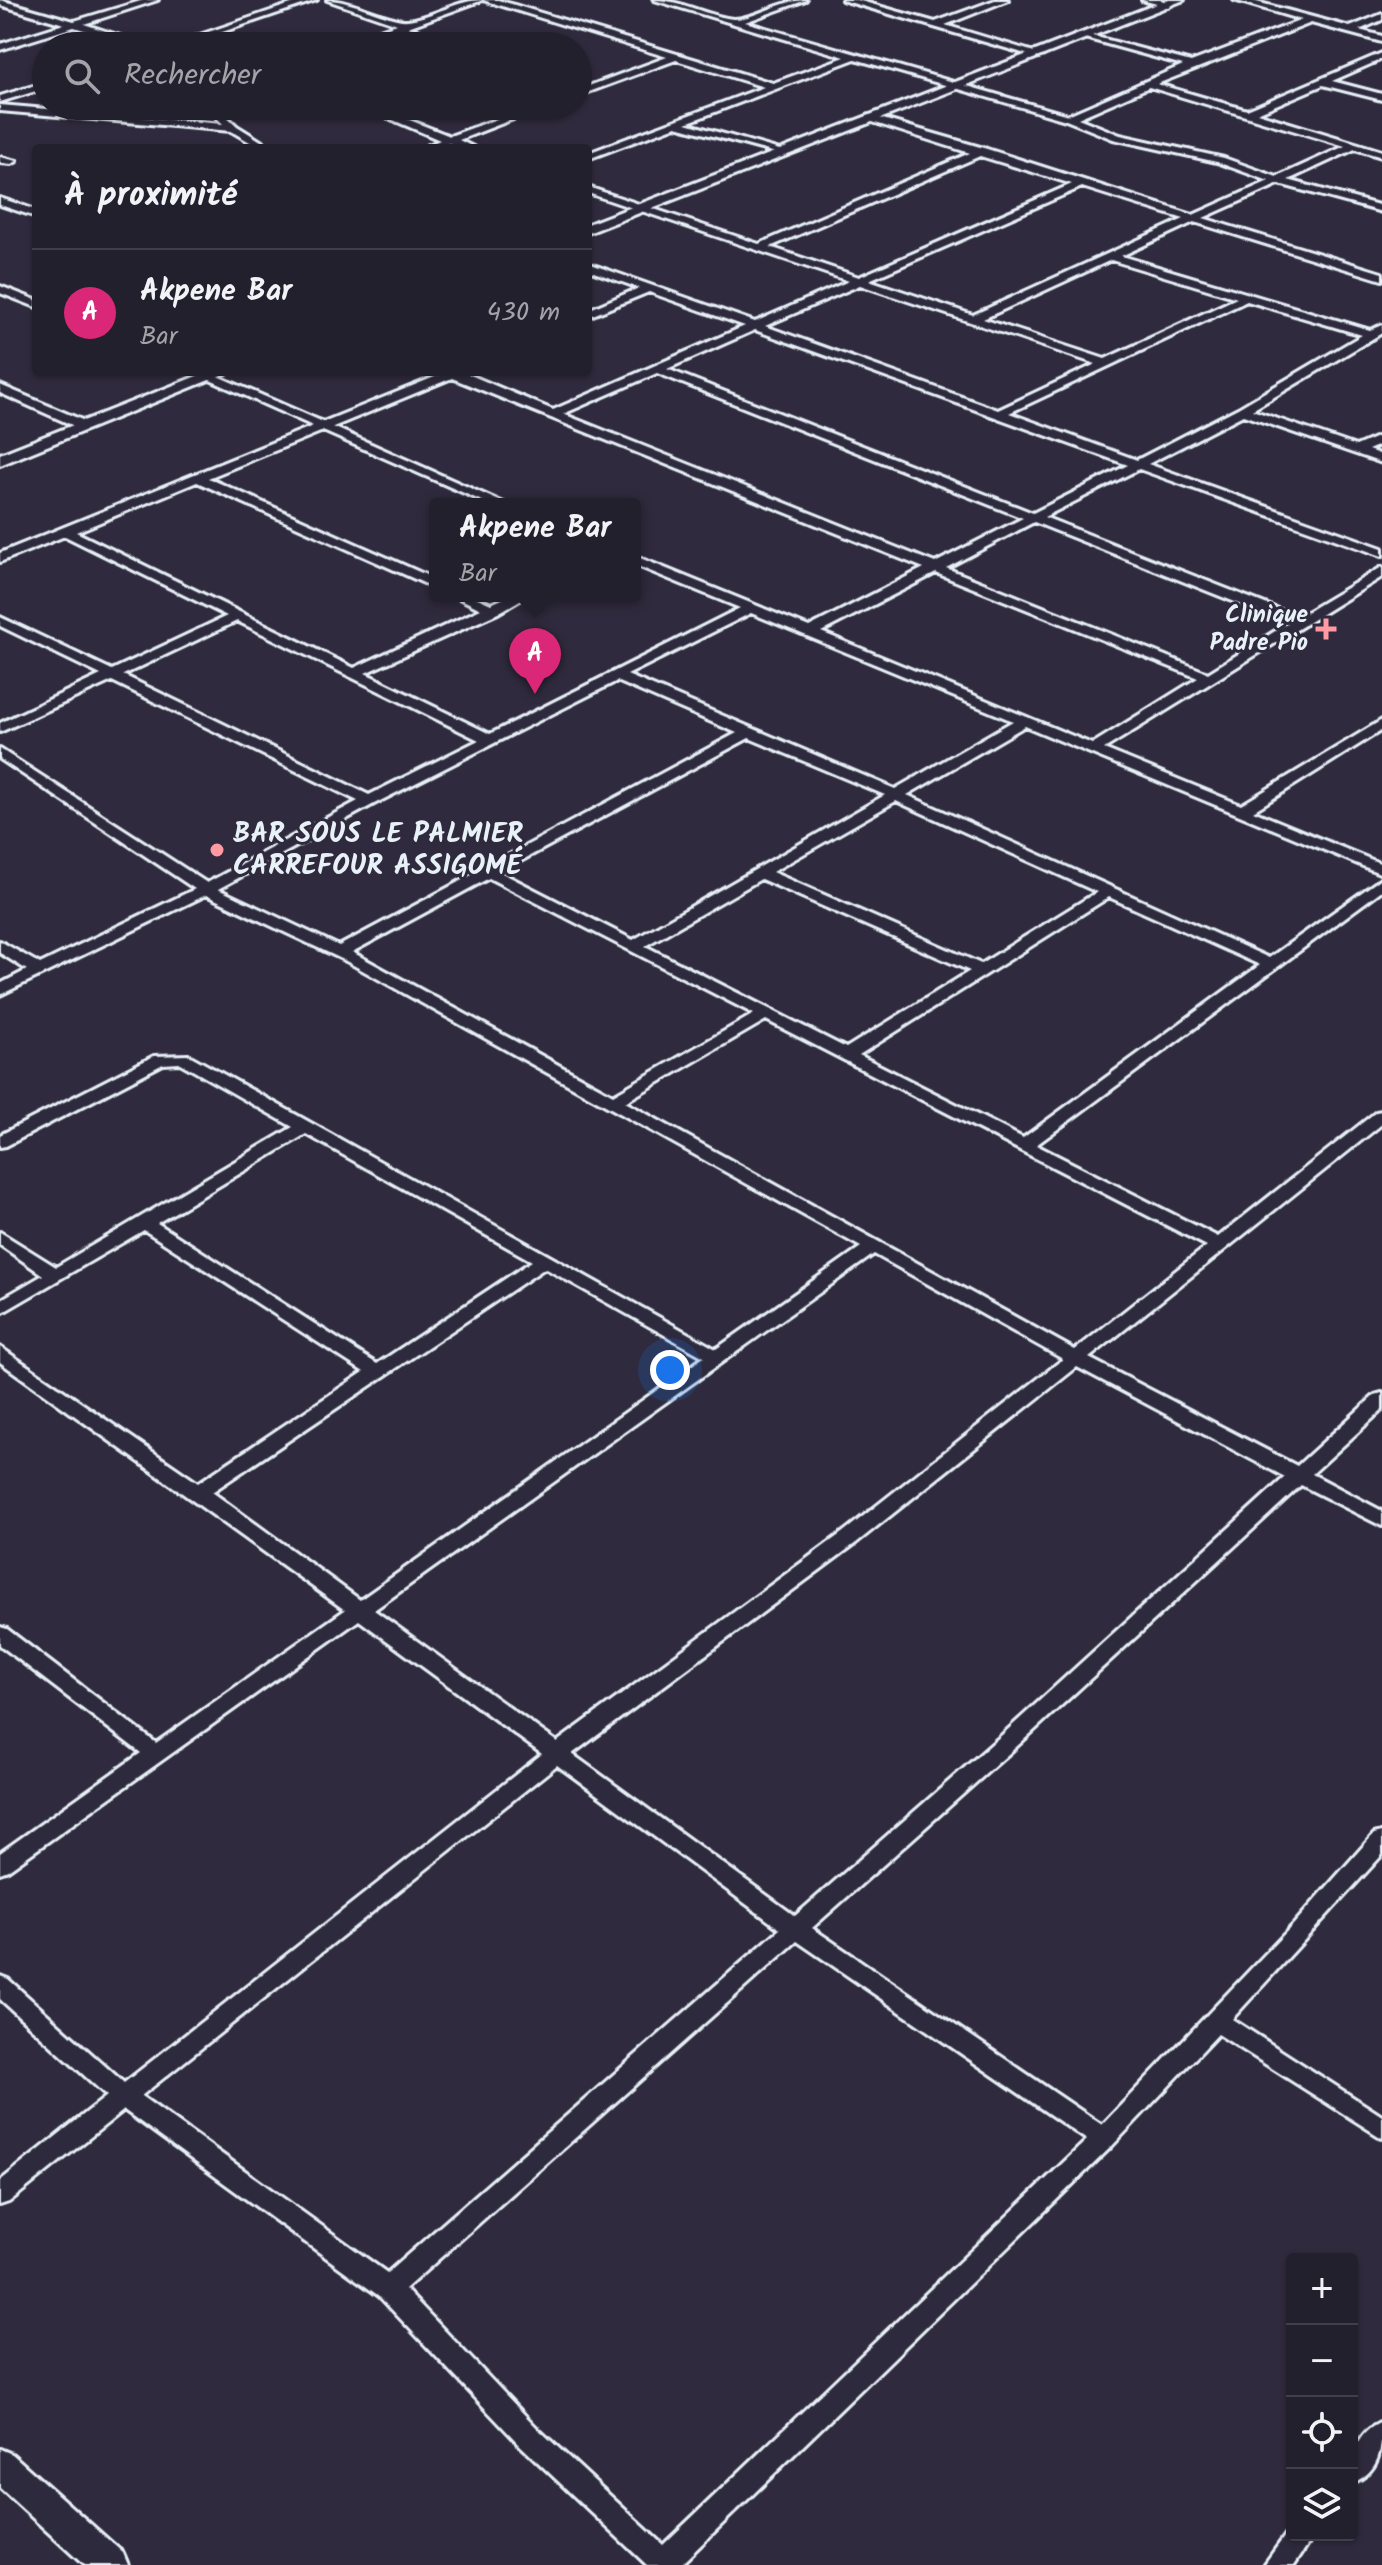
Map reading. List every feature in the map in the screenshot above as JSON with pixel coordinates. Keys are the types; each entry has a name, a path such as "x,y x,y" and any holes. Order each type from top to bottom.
{"street":[{"path":"46,32 153,0"},
{"path":"215,32 312,0"},
{"path":"332,0 420,32"},
{"path":"384,32 478,0"},
{"path":"488,0 772,86"},
{"path":"659,0 1069,118 1117,137 1230,162 1274,179 1382,209"},
{"path":"739,21 801,0"},
{"path":"847,0 1039,55"},
{"path":"937,25 1003,0"},
{"path":"1147,0 1173,2"},
{"path":"1239,0 1382,39"},
{"path":"0,2 44,18 102,32"},
{"path":"592,227 1173,2"},
{"path":"1349,31 1382,17"},
{"path":"1069,118 1152,85 1192,65 1310,20"},
{"path":"0,47 32,36"},
{"path":"1088,36 1192,65"},
{"path":"592,154 858,55"},
{"path":"1249,113 1382,56"},
{"path":"592,87 676,57"},
{"path":"1320,81 1382,97"},
{"path":"1152,85 1382,154"},
{"path":"0,99 32,89"},
{"path":"0,108 32,111"},
{"path":"869,118 1382,277"},
{"path":"140,120 233,128"},
{"path":"225,120 257,144"},
{"path":"400,120 459,144"},
{"path":"438,144 503,120"},
{"path":"675,123 779,153"},
{"path":"973,319 1113,257 1274,179 1353,146"},
{"path":"761,247 983,151"},
{"path":"554,414 1083,183"},
{"path":"592,191 1105,363"},
{"path":"0,201 32,213"},
{"path":"1113,257 1243,299 1376,331"},
{"path":"592,267 1382,552"},
{"path":"592,312 648,288"},
{"path":"0,289 32,302"},
{"path":"1000,413 1243,299"},
{"path":"810,632 931,567 1242,411 1376,331"},
{"path":"657,369 1300,623"},
{"path":"0,460 205,376"},
{"path":"214,376 487,498"},
{"path":"0,558 447,376"},
{"path":"461,376 1209,678"},
{"path":"0,389 85,426"},
{"path":"1242,411 1382,459"},
{"path":"1358,450 1382,439"},
{"path":"200,479 429,581"},
{"path":"66,532 357,672 490,740"},
{"path":"641,563 1382,869"},
{"path":"1095,748 1382,571"},
{"path":"475,602 493,610"},
{"path":"357,672 508,602"},
{"path":"0,990 206,889 369,801 750,608"},
{"path":"0,728 240,615"},
{"path":"0,621 369,801"},
{"path":"617,676 896,795 1270,964"},
{"path":"634,946 1024,721"},
{"path":"1244,810 1382,724"},
{"path":"340,952 749,732"},
{"path":"1364,736 1382,742"},
{"path":"0,753 206,889 340,952 1077,1359 1298,1472 1382,1519"},
{"path":"490,873 1219,1245"},
{"path":"761,873 980,970"},
{"path":"1024,1145 1382,883"},
{"path":"847,1055 1107,892"},
{"path":"0,946 39,971"},
{"path":"611,1103 766,1014"},
{"path":"0,1142 160,1059 191,1060 717,1357"},
{"path":"0,2195 556,1754 849,1538 1382,1116"},
{"path":"0,1308 147,1224 307,1126"},
{"path":"147,1224 377,1372"},
{"path":"0,1237 56,1275"},
{"path":"0,1864 874,1246"},
{"path":"198,1492 544,1261"},
{"path":"0,1353 198,1492 797,1929 1104,2139"},
{"path":"388,2288 1009,1741 1298,1472 1382,1399"},
{"path":"0,1634 155,1753"},
{"path":"0,1985 123,2096 388,2288 528,2436 664,2564 1104,2139 1217,2022 1382,1840"},
{"path":"1217,2022 1382,2128"},
{"path":"1354,2469 1382,2434"},
{"path":"0,2465 110,2565"},
{"path":"1277,2565 1296,2541"}],"place":[{"name":"Clinique Padre Pio","path":"1326,629"},
{"name":"Akpene Bar","path":"535,694"},
{"name":"BAR SOUS LE PALMIER CARREFOUR ASSIGOMÉ","path":"217,850"}]}
